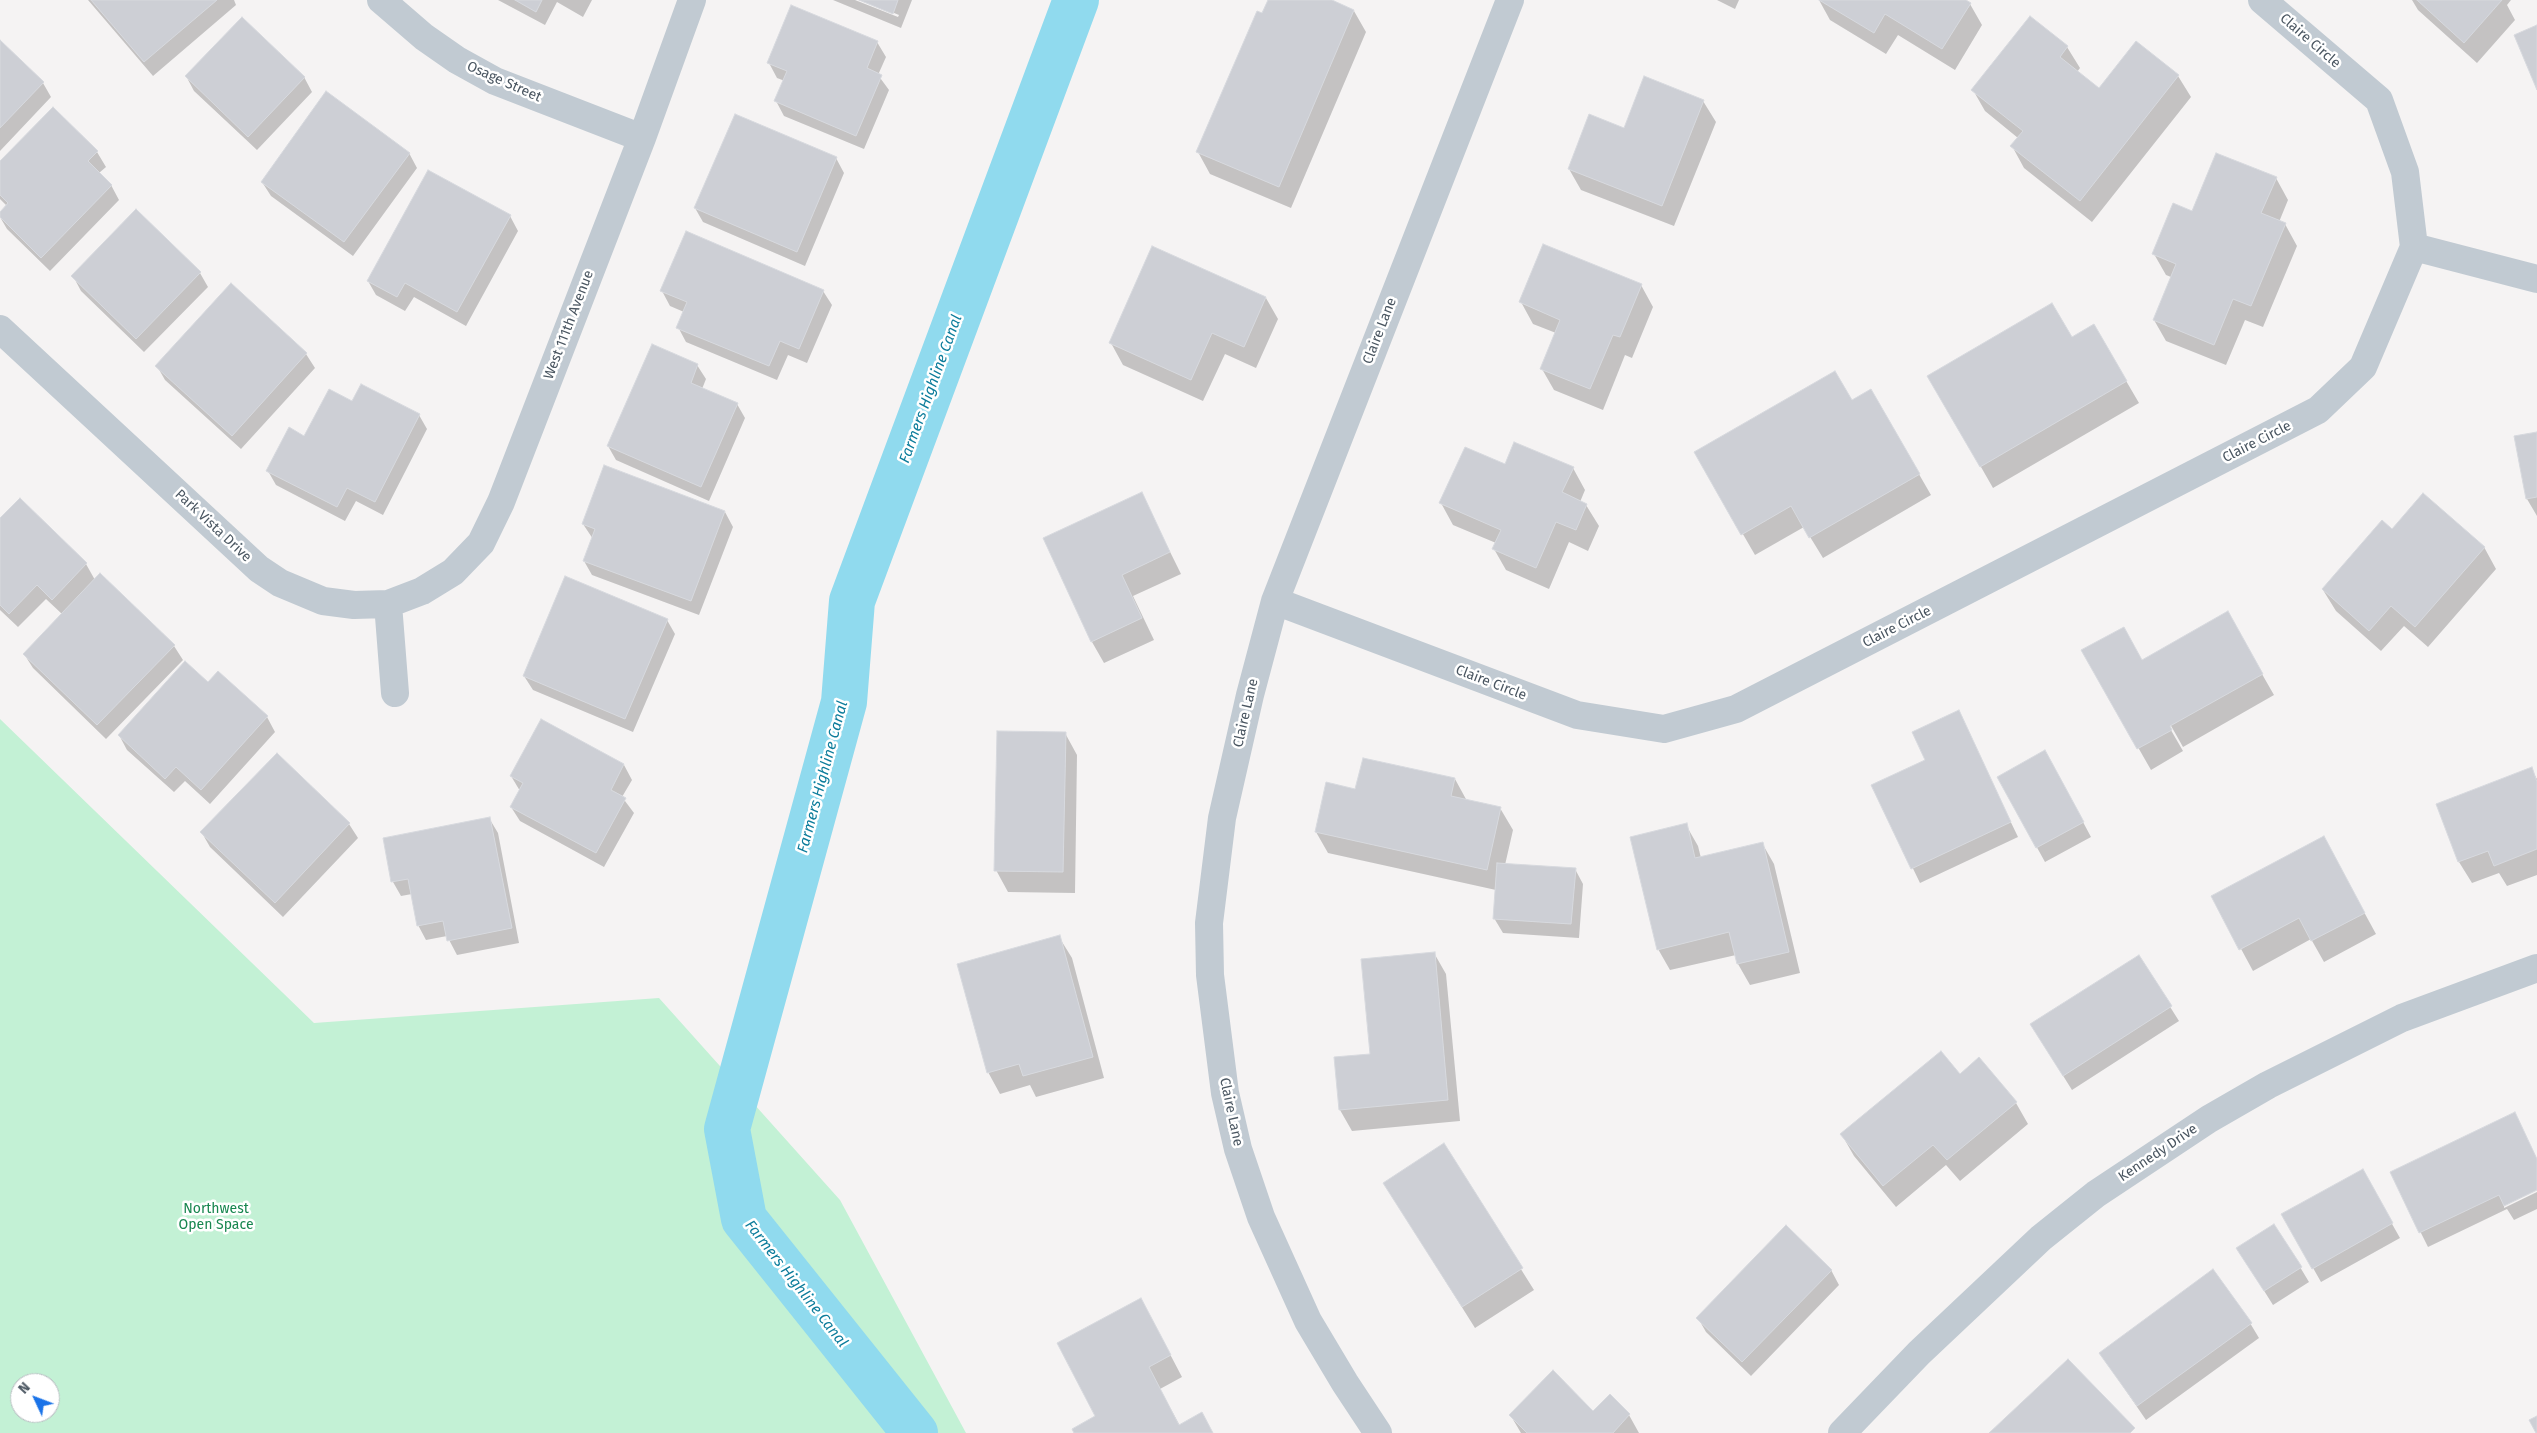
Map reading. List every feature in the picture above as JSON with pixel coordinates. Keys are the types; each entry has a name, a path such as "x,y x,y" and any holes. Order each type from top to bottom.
{"street":[{"name":"Osage Street","path":"381,0 424,37 458,60 495,81 642,138"},
{"name":"West 111th Avenue","path":"388,604 422,591 454,572 481,543 501,502 642,138 692,0"},
{"name":"Claire Lane","path":"1378,1433 1345,1384 1308,1321 1261,1217 1238,1148 1225,1093 1210,975 1209,923 1222,818 1250,695 1275,601 1510,0"},
{"name":"Claire Circle","path":"1275,601 1577,715 1664,730 1736,709 2318,410 2363,367 2414,247 2405,172 2378,100 2262,0"},
{"path":"2414,247 2537,279"},
{"name":"Park Vista Drive","path":"0,329 259,569 280,583 323,601 354,605 388,604"},
{"path":"388,604 395,693"},
{"name":"Kennedy Drive","path":"1842,1433 1919,1353 2040,1238 2096,1194 2209,1119 2268,1085 2402,1018 2537,968"}],"green space":[{"name":"Northwest Open Space","path":"0,719 314,1023 659,998 840,1200 966,1433 0,1433"}],"building":[{"path":"91,0 217,0 144,62"},
{"path":"515,0 542,0 536,12"},
{"path":"859,0 898,0 893,14"},
{"path":"1268,0 1332,0 1354,10 1279,187 1196,152 1257,11 1262,13"},
{"path":"1819,0 1966,0 1971,3 1942,49 1885,14 1874,33"},
{"path":"2417,0 2502,0 2464,43"},
{"path":"791,5 878,41 867,68 882,75 856,136 774,101 787,71 767,63"},
{"path":"2030,16 2068,46 2060,57 2099,88 2136,41 2179,75 2080,201 2010,146 2023,131 1971,90"},
{"path":"242,17 305,77 248,137 185,76"},
{"path":"2537,25 2537,90 2514,35"},
{"path":"0,40 44,82 0,128"},
{"path":"1644,76 1704,100 1662,206 1568,169 1589,114 1624,128"},
{"path":"326,91 410,153 344,242 261,182"},
{"path":"53,107 98,151 88,161 112,185 41,258 0,217 0,212 8,203 0,195 0,161"},
{"path":"735,114 837,157 797,252 694,208"},
{"path":"2216,153 2277,177 2261,213 2286,223 2251,306 2233,299 2214,345 2153,320 2176,264 2152,254 2173,203 2192,211"},
{"path":"428,170 511,215 457,312 405,283 397,297 367,281"},
{"path":"136,209 201,272 136,339 71,276"},
{"path":"686,231 824,290 799,349 780,341 769,366 676,328 687,302 660,291"},
{"path":"1543,244 1642,284 1620,337 1613,335 1590,389 1540,369 1560,320 1519,302"},
{"path":"1152,246 1266,297 1244,347 1212,333 1191,380 1109,343"},
{"path":"231,283 307,353 232,436 155,366"},
{"path":"2052,303 2072,337 2094,324 2127,381 1980,467 1927,376"},
{"path":"652,344 698,364 691,383 738,403 701,487 607,446"},
{"path":"1835,371 1852,400 1871,389 1920,474 1809,538 1791,506 1741,535 1694,452"},
{"path":"361,384 420,414 375,502 347,488 337,507 266,471 289,427 304,436 329,389 352,401"},
{"path":"2537,432 2537,497 2526,499 2514,436"},
{"path":"1514,442 1574,467 1562,492 1587,504 1576,530 1556,522 1536,568 1492,549 1501,530 1439,503 1465,447 1505,464"},
{"path":"604,465 725,511 691,601 583,561 595,529 582,524"},
{"path":"1142,492 1170,552 1122,575 1142,618 1091,642 1043,538"},
{"path":"2423,493 2485,547 2415,627 2391,606 2369,631 2322,589 2382,520 2392,529"},
{"path":"20,498 87,563 52,600 37,585 9,614 0,605 0,518"},
{"path":"100,573 175,645 97,725 23,654"},
{"path":"565,576 668,619 625,719 523,676"},
{"path":"2228,611 2263,674 2170,726 2172,730 2137,749 2081,650 2124,627 2142,660"},
{"path":"185,661 208,682 218,671 268,716 201,790 176,767 165,779 118,735"},
{"path":"1959,710 2011,822 1911,869 1871,785 1925,760 1912,732"},
{"path":"541,719 624,764 611,790 626,798 596,853 510,807 523,783 510,776"},
{"path":"997,731 1066,732 1063,872 994,871"},
{"path":"2045,750 2084,822 2036,848 1997,777"},
{"path":"277,753 350,823 275,903 200,832"},
{"path":"1363,758 1455,778 1451,796 1501,807 1487,870 1315,832 1326,782 1355,789"},
{"path":"2532,767 2537,782 2537,849 2494,866 2488,851 2458,862 2436,804"},
{"path":"490,817 512,928 447,941 443,921 417,926 408,879 391,882 383,838"},
{"path":"1687,823 1695,858 1763,842 1789,952 1737,964 1729,932 1657,950 1630,837"},
{"path":"2324,836 2365,913 2311,941 2299,918 2239,950 2211,896"},
{"path":"1497,863 1576,868 1571,924 1493,919"},
{"path":"1060,935 1093,1057 1023,1076 1019,1064 987,1073 957,964"},
{"path":"1435,952 1448,1100 1339,1110 1334,1057 1370,1054 1361,959"},
{"path":"2139,955 2172,1006 2063,1076 2030,1024"},
{"path":"1941,1051 1960,1074 1979,1057 2017,1102 1947,1160 1933,1145 1883,1186 1840,1134"},
{"path":"2515,1112 2537,1159 2537,1190 2504,1206 2499,1195 2419,1233 2390,1172"},
{"path":"1444,1143 1523,1268 1462,1307 1383,1183"},
{"path":"2363,1169 2393,1223 2312,1269 2281,1214"},
{"path":"2274,1224 2302,1267 2264,1291 2236,1248"},
{"path":"1786,1225 1832,1270 1742,1362 1696,1318"},
{"path":"2213,1269 2252,1323 2137,1406 2099,1353"},
{"path":"1141,1298 1171,1355 1149,1367 1179,1425 1202,1412 1213,1433 1074,1433 1072,1429 1095,1416 1057,1343"},
{"path":"2068,1359 2135,1428 2130,1433 1989,1433"},
{"path":"1553,1370 1593,1411 1610,1394 1630,1414 1613,1433 1527,1433 1509,1415"},
{"path":"2537,1416 2537,1433 2536,1433 2529,1420"}],"waterway":[{"name":"Farmers Highline Canal","path":"915,1433 744,1219 727,1129 844,702 852,601 1076,0"}]}
